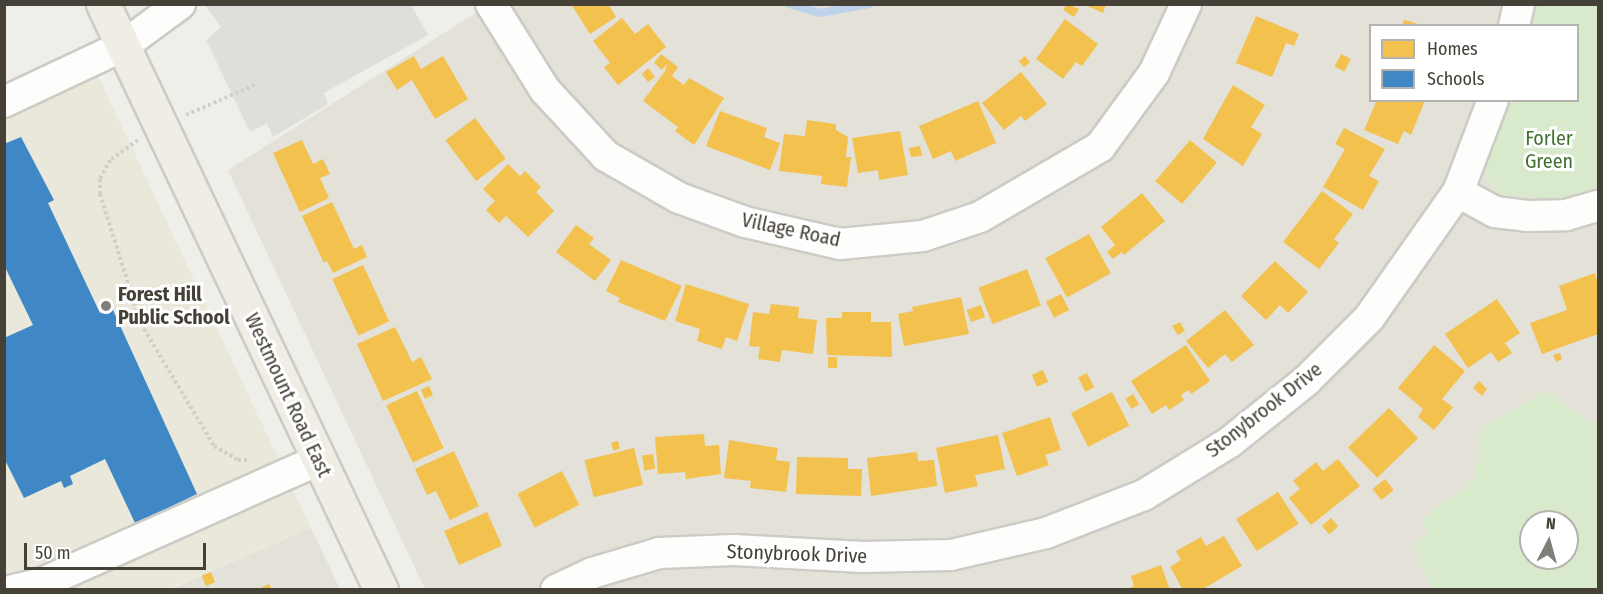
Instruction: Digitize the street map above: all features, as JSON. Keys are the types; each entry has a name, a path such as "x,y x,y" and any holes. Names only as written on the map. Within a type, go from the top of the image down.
{"main road":[{"name":"Westmount Road East","path":"103,4 381,590"}],"street":[{"path":"4,102 123,46 180,4"},
{"name":"Village Road","path":"491,4 544,90 606,156 679,198 745,222 840,244 923,236 980,217 1100,147 1154,73 1186,4"},
{"path":"1514,24 1519,4"},
{"name":"Stonybrook Drive","path":"556,590 592,573 659,553 734,550 863,557 951,555 1046,533 1144,495 1230,442 1307,380 1369,318 1458,192 1493,102"},
{"path":"1458,192 1495,212 1527,216 1566,215 1599,206"},
{"path":"13,590 40,584 320,460"}],"path":[{"path":"183,116 256,84"},
{"path":"141,138 110,160 100,179 100,194 141,324 214,446 238,460 258,460"}],"shaded area":[{"path":"205,5 411,5 428,35 324,93 328,104 273,137 267,123 250,132 206,40 221,27"},
{"path":"488,5 1598,5 1598,422 1536,452 1414,546 1432,589 425,589 228,170"},
{"name":"Forest Hill Public School","path":"84,46 311,528 168,589 5,590 5,84"},
{"path":"311,528 340,589 168,590"}],"green space":[{"name":"Forler Green","path":"1534,5 1598,5 1598,188 1554,199 1498,195 1487,178 1485,164 1507,102 1579,102 1579,24 1529,24"},
{"path":"1546,390 1586,420 1598,422 1598,589 1432,589 1413,546 1428,535 1422,519 1474,481 1482,427"}],"building: Homes":[{"path":"571,4 608,4 616,17 590,34"},
{"path":"1067,4 1079,9 1074,17 1063,10"},
{"path":"1083,4 1106,4 1103,13"},
{"path":"1256,16 1299,34 1294,46 1286,43 1272,77 1236,63"},
{"path":"622,18 635,34 648,24 666,47 618,85 604,67 610,63 593,41"},
{"path":"1065,19 1098,44 1082,66 1076,62 1063,79 1036,59"},
{"path":"1404,20 1418,24 1403,24"},
{"path":"661,54 678,67 672,76 684,85 689,78 724,98 694,145 675,131 678,127 643,101 665,71 667,64 662,70 654,63"},
{"path":"1341,54 1351,59 1344,71 1335,66"},
{"path":"414,56 421,69 443,56 468,99 435,119 412,80 397,90 386,72"},
{"path":"1025,56 1030,62 1024,67 1019,61"},
{"path":"648,68 655,77 648,82 642,74"},
{"path":"1021,72 1047,104 1025,121 1021,116 1004,130 982,103"},
{"path":"1233,85 1265,105 1251,127 1262,134 1243,166 1203,139"},
{"path":"978,101 996,143 955,161 951,151 933,159 919,126"},
{"path":"1376,102 1424,102 1411,135 1404,131 1398,144 1364,130"},
{"path":"720,111 767,128 764,137 780,143 770,170 706,146"},
{"path":"475,118 506,159 476,181 445,140"},
{"path":"807,120 836,124 836,130 848,137 846,157 851,157 847,187 821,184 822,176 779,171 784,134 805,136"},
{"path":"1344,128 1385,149 1369,176 1379,181 1363,210 1323,187 1345,149 1335,144"},
{"path":"900,131 908,175 879,180 878,170 858,173 852,138"},
{"path":"302,140 313,164 323,159 330,174 320,178 329,198 300,212 273,153"},
{"path":"1190,140 1217,162 1182,204 1155,181"},
{"path":"920,146 922,156 911,157 909,148"},
{"path":"508,164 520,176 525,171 541,187 536,192 554,211 528,237 506,216 499,223 486,210 495,201 483,189"},
{"path":"1322,191 1353,214 1334,239 1339,243 1319,269 1283,242"},
{"path":"1142,193 1165,221 1124,255 1122,252 1113,259 1107,252 1115,245 1101,227"},
{"path":"332,202 354,249 362,245 367,257 333,273 327,261 324,263 302,216"},
{"path":"576,225 594,238 589,244 611,260 595,281 556,252"},
{"path":"1089,234 1111,273 1067,298 1045,258"},
{"path":"621,260 682,286 665,321 618,302 620,298 606,291"},
{"path":"1275,261 1308,292 1288,313 1280,305 1266,320 1241,296"},
{"path":"363,265 389,321 358,336 332,279"},
{"path":"1027,269 1041,305 992,324 978,288"},
{"path":"1595,273 1598,284 1598,334 1542,354 1530,323 1567,310 1559,286"},
{"path":"686,284 749,304 737,341 726,337 722,349 697,341 700,329 675,321"},
{"path":"1061,294 1069,310 1054,318 1046,302"},
{"path":"961,297 969,334 904,346 898,314 913,311 912,307"},
{"path":"1497,299 1520,333 1505,343 1512,353 1498,362 1491,352 1468,368 1445,334"},
{"path":"771,304 799,307 798,318 817,320 813,354 782,350 780,362 758,359 760,347 749,346 753,312 769,314"},
{"path":"981,305 985,317 971,322 967,310"},
{"path":"1225,310 1254,345 1232,362 1225,354 1208,368 1186,341"},
{"path":"842,312 871,312 871,322 891,322 892,357 827,355 826,318 842,318"},
{"path":"1180,322 1185,331 1178,335 1172,326"},
{"path":"395,327 412,362 421,357 432,379 383,401 357,344"},
{"path":"1186,345 1210,381 1191,394 1188,390 1181,395 1184,400 1169,410 1166,405 1152,414 1131,381"},
{"path":"1434,345 1465,371 1442,399 1453,407 1434,430 1418,417 1423,409 1398,388"},
{"path":"1560,353 1562,359 1556,362 1553,355"},
{"path":"828,357 837,357 837,368 828,368"},
{"path":"1043,370 1048,382 1037,387 1032,375"},
{"path":"1087,373 1094,387 1085,392 1078,378"},
{"path":"1479,381 1487,389 1482,396 1473,388"},
{"path":"429,386 433,395 425,399 421,390"},
{"path":"417,391 444,448 413,462 386,405"},
{"path":"1112,392 1129,426 1088,447 1071,413"},
{"path":"1133,394 1139,404 1131,409 1125,399"},
{"path":"1389,408 1418,438 1377,478 1348,448"},
{"path":"1050,417 1061,450 1045,455 1049,465 1017,476 1002,433"},
{"path":"704,434 705,446 719,445 721,474 686,479 685,472 658,474 655,437"},
{"path":"998,435 1005,469 975,475 978,486 945,493 936,448"},
{"path":"729,440 778,448 776,460 790,462 786,492 750,488 751,481 724,478"},
{"path":"618,441 620,449 613,450 611,443"},
{"path":"634,448 643,485 594,497 585,460"},
{"path":"454,451 479,506 450,520 436,491 427,495 415,469"},
{"path":"917,452 918,461 934,460 937,486 871,496 867,458"},
{"path":"653,454 655,469 644,470 642,456"},
{"path":"797,457 848,458 848,469 862,469 861,496 796,494"},
{"path":"1338,459 1360,486 1311,525 1289,498 1300,489 1293,481 1316,462 1323,471"},
{"path":"562,471 579,505 535,528 517,494"},
{"path":"1385,479 1394,490 1381,500 1373,489"},
{"path":"1278,492 1299,524 1257,551 1236,519"},
{"path":"487,512 502,546 459,565 444,531"},
{"path":"1331,518 1338,526 1329,534 1322,526"},
{"path":"1224,536 1242,566 1201,590 1183,590 1170,567 1181,560 1176,551 1201,537 1206,546"},
{"path":"1161,565 1170,590 1125,590 1134,586 1131,576"},
{"path":"211,572 215,582 206,586 202,576"},
{"path":"269,584 272,590 257,590"}],"building: Schools":[{"path":"21,137 54,200 48,203 100,313 112,308 197,494 170,507 172,511 164,515 162,511 135,523 105,459 70,476 73,484 64,488 61,481 24,498 4,458 4,338 33,325 4,265 4,144"}],"waterway":[{"path":"789,4 820,13 869,4"}],"place":[{"name":"Forest Hill Public School","path":"106,306"}]}
